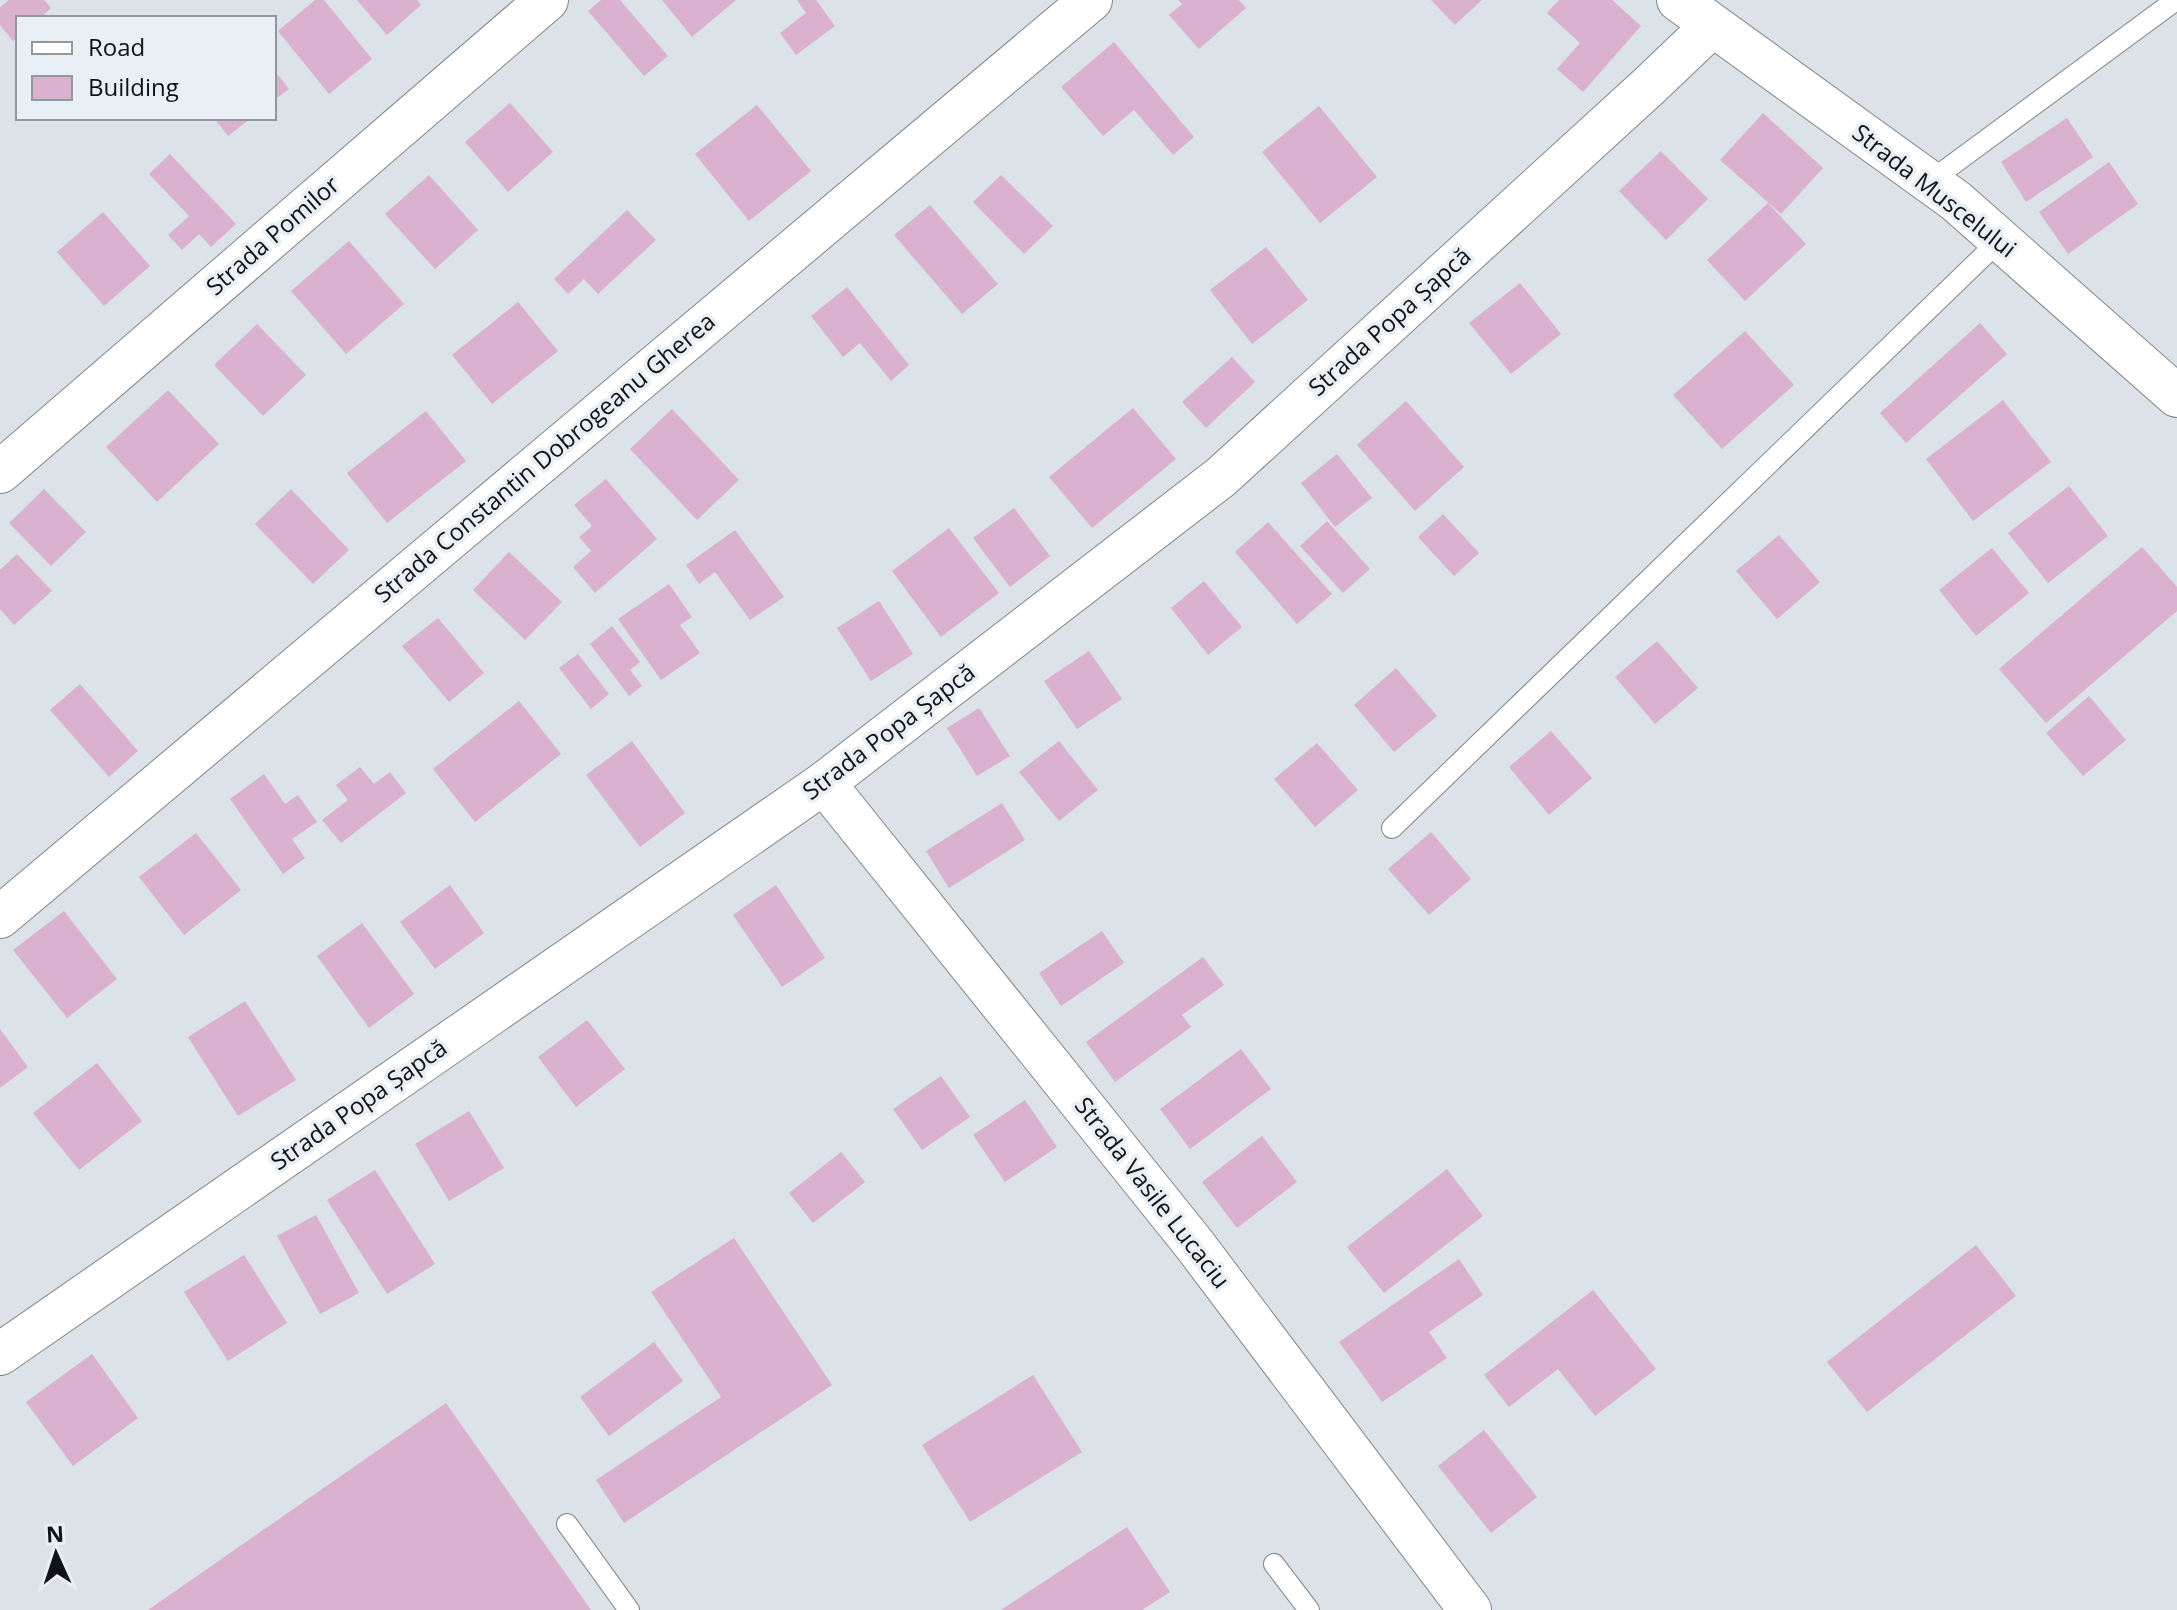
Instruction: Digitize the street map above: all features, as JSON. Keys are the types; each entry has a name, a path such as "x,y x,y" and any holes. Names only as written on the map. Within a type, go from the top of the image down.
{"street":[{"name":"Strada Pomilor","path":"0,472 547,0"},
{"name":"Strada Constantin Dobrogeanu Gherea","path":"0,917 1091,0"},
{"name":"Strada Muscelului","path":"1678,0 1956,201 2177,396"},
{"name":"Strada Popa Șapcă","path":"0,1354 824,783 1221,477 1712,26"},
{"name":"Strada Vasile Lucaciu","path":"824,783 1194,1244 1470,1610"}],"lane":[{"path":"1929,182 2176,0"},
{"path":"1392,828 2000,240"},
{"path":"567,1524 629,1610"},
{"path":"1274,1564 1309,1610"}],"building":[{"path":"9,0 44,0 51,8 42,16 16,16 16,38 13,41 0,25 0,7"},
{"path":"315,0 324,0 372,59 329,94 278,31"},
{"path":"357,0 417,0 421,5 387,35"},
{"path":"601,0 620,0 668,56 644,76 588,11"},
{"path":"662,0 736,0 692,37"},
{"path":"797,0 816,0 835,26 796,55 780,33 806,13"},
{"path":"1178,0 1239,0 1246,8 1199,49 1169,15 1182,4"},
{"path":"1431,0 1482,0 1455,25"},
{"path":"1559,0 1612,0 1641,26 1583,92 1557,69 1580,43 1547,13"},
{"path":"1114,42 1194,137 1173,155 1134,110 1103,136 1061,87"},
{"path":"276,73 289,89 276,99"},
{"path":"510,103 553,152 508,192 465,142"},
{"path":"757,105 811,171 749,221 695,154"},
{"path":"1319,106 1377,177 1320,223 1262,152"},
{"path":"1763,113 1823,168 1781,214 1720,160"},
{"path":"2067,118 2093,157 2026,202 2001,162"},
{"path":"216,120 248,120 228,136"},
{"path":"1661,151 1708,199 1666,240 1619,191"},
{"path":"170,154 236,224 211,247 199,234 182,250 168,235 189,216 149,174"},
{"path":"2109,162 2138,204 2068,254 2039,212"},
{"path":"429,175 478,230 435,269 385,214"},
{"path":"1001,175 1053,226 1024,254 973,202"},
{"path":"1768,203 1806,244 1745,301 1707,260"},
{"path":"930,205 998,284 962,314 894,235"},
{"path":"627,210 656,240 598,294 584,279 568,294 554,279"},
{"path":"103,212 150,266 104,306 57,252"},
{"path":"349,241 404,304 346,354 291,291"},
{"path":"1266,247 1308,300 1252,344 1210,290"},
{"path":"1520,283 1561,334 1511,374 1469,323"},
{"path":"847,287 909,365 891,381 860,343 843,357 811,316"},
{"path":"518,302 558,351 492,404 452,355"},
{"path":"1980,323 2007,354 1906,443 1880,413"},
{"path":"257,324 306,375 263,416 214,365"},
{"path":"1745,331 1794,385 1722,449 1673,395"},
{"path":"1232,357 1255,382 1206,428 1182,402"},
{"path":"168,390 219,444 157,502 106,447"},
{"path":"2003,400 2051,462 1973,521 1926,459"},
{"path":"1406,401 1464,467 1415,511 1357,445"},
{"path":"1133,408 1176,459 1092,528 1049,477"},
{"path":"672,409 739,480 697,520 630,449"},
{"path":"426,411 466,461 387,523 347,473"},
{"path":"1337,454 1372,498 1335,527 1301,483"},
{"path":"606,479 657,539 595,593 573,567 591,551 579,537 592,526 574,505"},
{"path":"2069,486 2108,536 2048,583 2008,533"},
{"path":"44,489 86,532 51,566 9,523"},
{"path":"291,489 349,550 313,584 255,524"},
{"path":"1014,508 1050,556 1010,587 973,538"},
{"path":"1443,514 1479,553 1454,576 1418,537"},
{"path":"1327,521 1370,569 1343,593 1300,546"},
{"path":"1268,522 1332,594 1297,624 1235,552"},
{"path":"949,528 999,593 941,637 892,571"},
{"path":"735,530 784,597 750,620 715,572 699,584 686,565"},
{"path":"1779,535 1820,582 1777,619 1736,571"},
{"path":"2142,547 2177,587 2177,611 2046,723 1999,669"},
{"path":"1992,548 2029,593 1976,636 1939,590"},
{"path":"509,552 562,602 525,640 473,590"},
{"path":"17,554 52,591 14,625 0,609 0,570"},
{"path":"1204,581 1242,627 1208,655 1171,608"},
{"path":"669,584 692,617 680,625 700,653 661,680 618,619"},
{"path":"879,601 913,654 871,681 837,628"},
{"path":"438,618 484,673 449,702 402,646"},
{"path":"612,626 640,662 630,670 642,686 629,696 590,644"},
{"path":"1657,641 1698,688 1655,724 1615,677"},
{"path":"1089,651 1122,699 1077,729 1044,681"},
{"path":"578,654 609,694 591,709 559,668"},
{"path":"1396,668 1437,716 1394,752 1354,705"},
{"path":"80,684 138,751 109,777 50,710"},
{"path":"2089,696 2126,740 2083,776 2046,733"},
{"path":"519,701 561,754 475,822 433,769"},
{"path":"979,708 1010,756 977,776 947,728"},
{"path":"1551,731 1592,778 1549,815 1509,767"},
{"path":"632,741 685,813 640,847 586,775"},
{"path":"1059,741 1098,790 1059,821 1019,772"},
{"path":"1317,743 1358,790 1315,827 1274,779"},
{"path":"360,767 374,784 390,772 406,793 341,843 322,820 348,800 336,785"},
{"path":"264,774 285,804 298,795 317,822 292,839 305,858 283,874 230,799"},
{"path":"1002,803 1025,840 949,888 926,851"},
{"path":"1431,832 1471,879 1429,915 1388,869"},
{"path":"196,833 241,890 184,935 139,877"},
{"path":"450,885 484,933 435,969 400,922"},
{"path":"776,885 825,958 782,987 733,915"},
{"path":"64,911 117,979 67,1018 13,950"},
{"path":"362,923 414,994 369,1028 317,956"},
{"path":"1102,931 1124,963 1061,1006 1039,973"},
{"path":"1203,957 1224,985 1182,1015 1191,1027 1115,1082 1086,1042"},
{"path":"245,1001 296,1080 238,1116 188,1037"},
{"path":"587,1020 625,1069 576,1107 538,1057"},
{"path":"0,1029 28,1067 0,1088"},
{"path":"1241,1049 1271,1089 1190,1149 1160,1109"},
{"path":"97,1063 142,1121 79,1170 33,1113"},
{"path":"941,1076 970,1117 922,1150 893,1109"},
{"path":"1025,1100 1057,1147 1005,1182 973,1135"},
{"path":"469,1111 504,1168 449,1201 415,1144"},
{"path":"1262,1136 1297,1182 1237,1228 1202,1182"},
{"path":"841,1152 865,1182 813,1223 789,1193"},
{"path":"1447,1169 1483,1216 1384,1293 1347,1247"},
{"path":"375,1170 435,1264 387,1294 327,1200"},
{"path":"316,1215 359,1293 320,1314 277,1236"},
{"path":"734,1238 832,1385 624,1523 596,1480 721,1397 651,1292"},
{"path":"1976,1245 2016,1296 1867,1412 1827,1362"},
{"path":"244,1255 287,1323 228,1361 184,1292"},
{"path":"1459,1259 1483,1295 1429,1332 1447,1358 1382,1402 1339,1342"},
{"path":"1593,1290 1656,1369 1595,1416 1558,1369 1509,1407 1484,1375"},
{"path":"654,1342 683,1381 609,1436 580,1397"},
{"path":"92,1354 138,1418 73,1466 26,1402"},
{"path":"1033,1375 1082,1452 970,1522 922,1445"},
{"path":"446,1403 591,1610 148,1610"},
{"path":"1484,1430 1537,1497 1491,1533 1438,1466"},
{"path":"1127,1527 1170,1592 1142,1610 1001,1610"}]}
